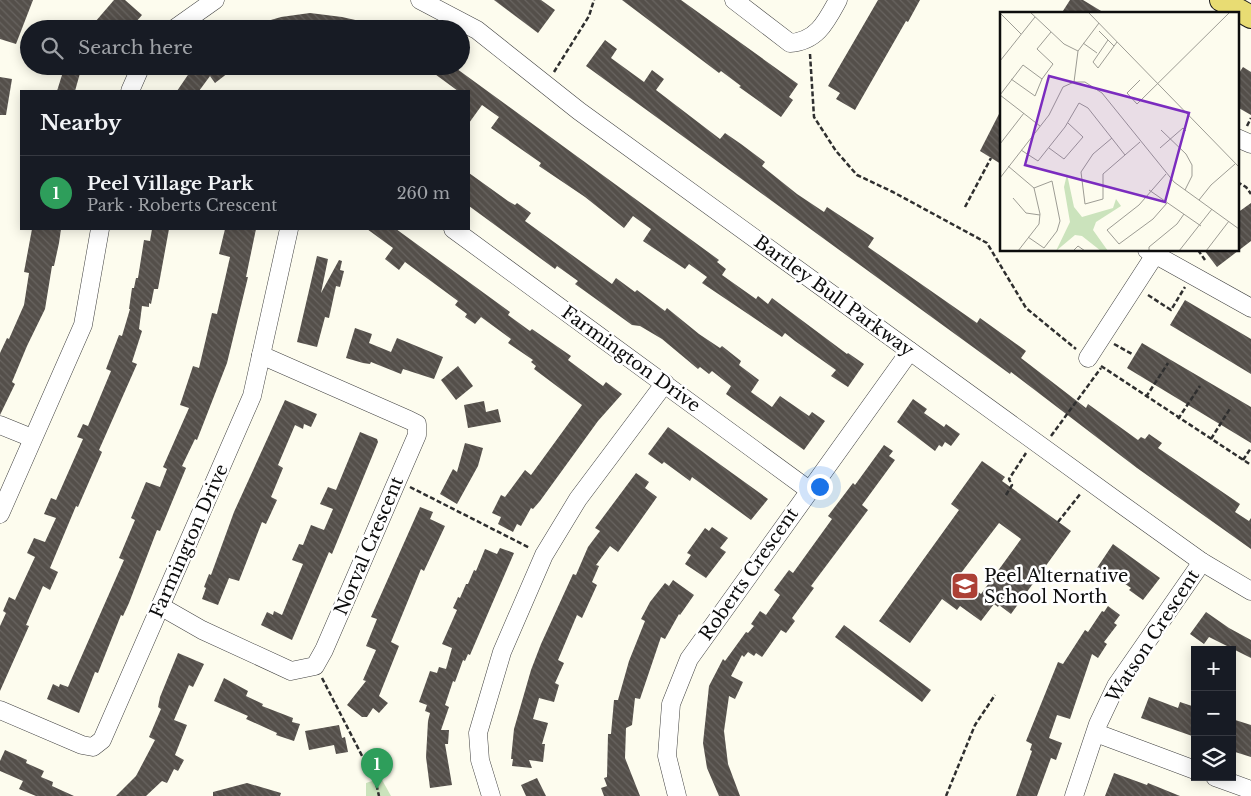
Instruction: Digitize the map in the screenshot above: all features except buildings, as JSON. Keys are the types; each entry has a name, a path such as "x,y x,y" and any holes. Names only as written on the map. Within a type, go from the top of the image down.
{"main road":[{"path":"1221,0 1251,17"}],"street":[{"path":"187,20 215,0"},
{"name":"Bartley Bull Parkway","path":"420,0 459,20"},
{"path":"734,0 790,43 810,38 821,30 838,0"},
{"name":"Bartley Bull Parkway","path":"470,26 478,30 545,86 910,351 1202,562 1251,591"},
{"path":"130,90 137,75"},
{"path":"1238,138 1251,144"},
{"path":"0,514 83,325 100,230"},
{"name":"Farmington Drive","path":"0,710 82,746 93,747 102,740 252,396 289,230"},
{"name":"Farmington Drive","path":"454,230 808,490"},
{"path":"1095,363 1101,338 1134,286 1153,251 1251,308"},
{"name":"Roberts Crescent","path":"677,796 666,756 670,704 689,659 808,490 910,351"},
{"name":"Norval Crescent","path":"261,355 417,424 417,435 316,666"},
{"path":"491,796 480,760 478,733 502,652 544,555 578,499 665,383"},
{"path":"0,425 32,438"},
{"name":"Watson Crescent","path":"1074,796 1096,733 1116,686 1202,562"},
{"path":"160,606 202,630 291,671 316,666"},
{"path":"1096,733 1191,769"},
{"path":"1227,781 1251,790"}],"path":[{"path":"545,86 589,16 594,0"},
{"path":"810,38 814,118 836,151 857,175 893,192 987,243 1026,308 1055,334 1178,419 1251,465"},
{"path":"965,207 991,158"},
{"path":"1238,183 1246,187 1251,194"},
{"path":"1199,251 1205,260"},
{"path":"1134,286 1171,310 1192,275"},
{"path":"1101,338 1132,354"},
{"path":"1050,438 1095,363"},
{"path":"1146,397 1168,364"},
{"path":"1178,419 1200,386"},
{"path":"1211,440 1231,407"},
{"path":"1243,460 1251,448"},
{"path":"1006,495 1012,485 1009,478 1027,452"},
{"path":"398,480 544,555"},
{"path":"1058,522 1082,492"},
{"path":"316,666 376,783 379,796"},
{"path":"946,796 975,725 995,695"}],"green space":[{"path":"381,778 391,796 366,796 366,783"}],"place":[{"name":"Peel Alternative School North","path":"965,586"},
{"name":"Peel Village Park","path":"377,789"}]}
